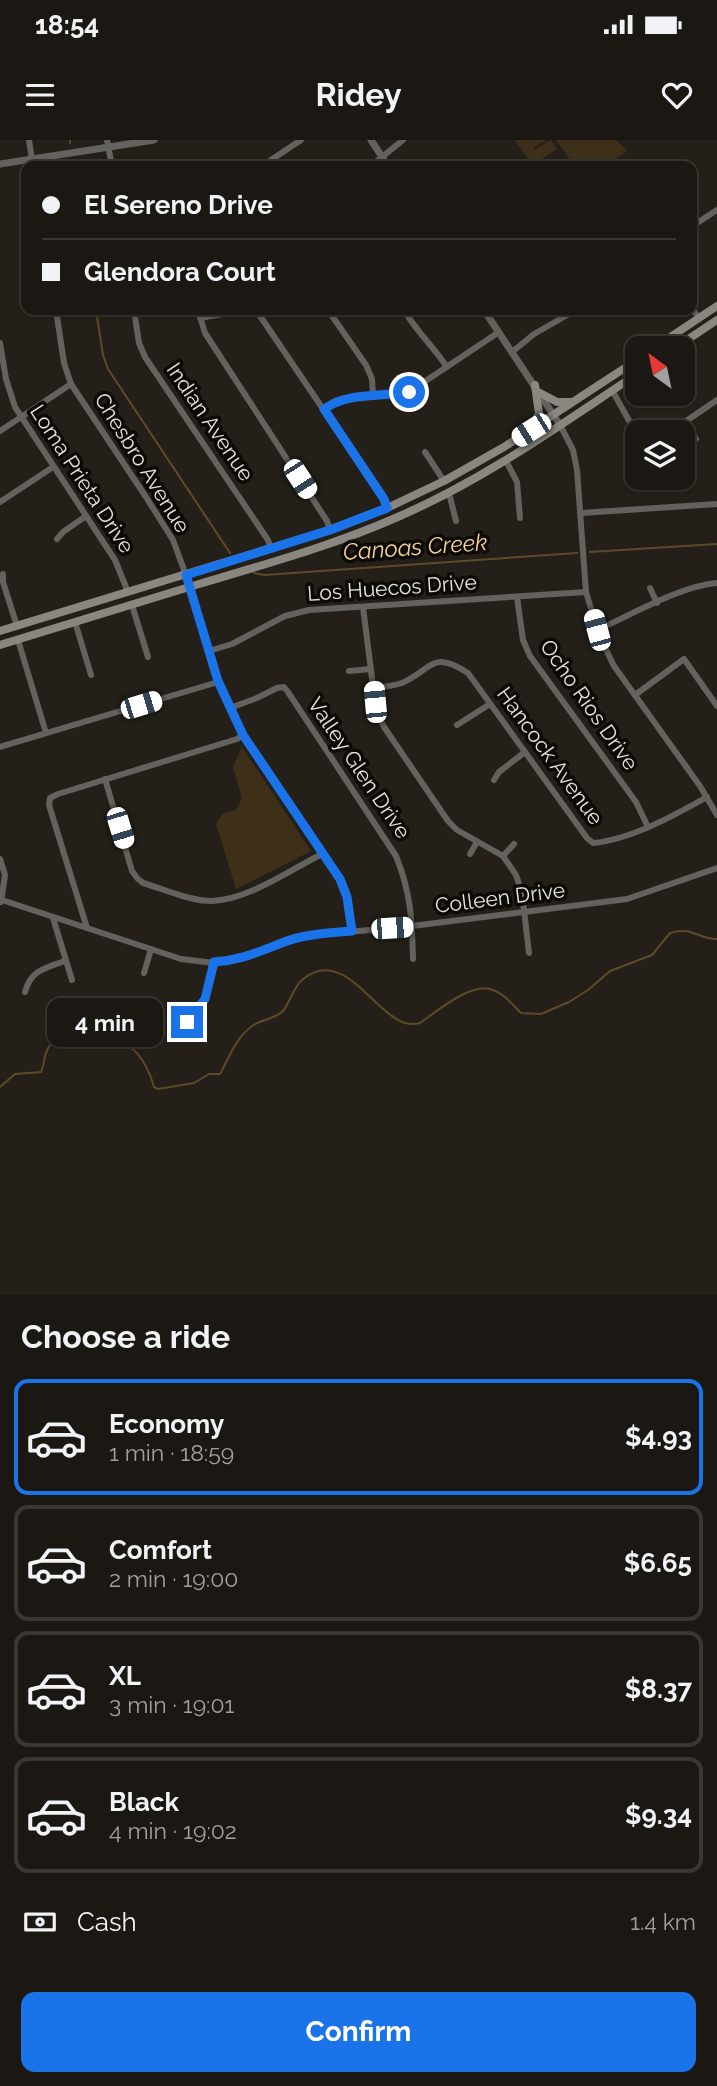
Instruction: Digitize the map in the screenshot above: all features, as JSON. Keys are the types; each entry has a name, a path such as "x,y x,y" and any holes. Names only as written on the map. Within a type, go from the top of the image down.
{"main road":[{"path":"672,336 717,306"},
{"path":"693,336 717,320"},
{"path":"0,631 271,549 387,508 444,481 531,430 625,368"},
{"path":"0,645 342,539 400,516 449,493 506,461 625,381"},
{"path":"537,389 560,403 574,401"},
{"path":"531,430 539,414 537,389"}],"street":[{"path":"29,140 33,161"},
{"path":"41,161 108,144 154,140"},
{"path":"270,161 301,140"},
{"path":"371,140 385,161"},
{"path":"376,161 402,140"},
{"path":"0,164 21,163"},
{"path":"697,223 717,210"},
{"name":"Chesbro Avenue","path":"57,315 64,363 71,384 173,540 218,681 230,708 243,735 340,879 347,897 352,931"},
{"name":"Indian Avenue","path":"135,315 139,343 145,357 268,540 271,549"},
{"path":"199,315 205,333 327,521 330,530"},
{"path":"200,318 216,315"},
{"path":"259,315 384,499 387,508"},
{"path":"331,315 366,365 372,379 373,396"},
{"path":"407,315 447,367"},
{"path":"487,315 554,415 573,450 581,513 586,592 597,630 614,666 717,815"},
{"path":"512,352 534,334 567,315"},
{"path":"324,409 335,401 346,398 409,392 499,332"},
{"name":"Loma Prieta Drive","path":"0,344 9,392 21,417 116,560 128,592"},
{"path":"0,431 71,384"},
{"path":"612,390 629,420"},
{"path":"688,420 717,400"},
{"path":"425,452 444,481"},
{"path":"506,461 517,482 520,518"},
{"path":"0,502 53,467"},
{"path":"449,493 456,521"},
{"path":"581,513 717,504"},
{"path":"57,538 86,516"},
{"path":"4,574 17,626"},
{"path":"597,630 699,586 717,583"},
{"path":"649,588 657,603"},
{"name":"Los Huecos Drive","path":"209,651 232,643 285,616 309,610 586,592"},
{"name":"Ocho Rios Drive","path":"517,597 523,640 530,656 636,802 648,827"},
{"path":"132,605 148,657"},
{"path":"363,607 375,702 384,727 448,821 457,830 503,856 516,875 522,893 529,953"},
{"path":"75,622 91,674"},
{"path":"18,640 46,733"},
{"path":"635,695 684,659 717,706"},
{"name":"Hancock Avenue","path":"373,688 400,684 427,666 442,662 454,664 468,673 589,841 597,843 648,827 707,797"},
{"path":"349,671 371,669"},
{"path":"0,747 218,681"},
{"name":"Valley Glen Drive","path":"230,708 284,687 396,856 406,881 412,926"},
{"path":"457,725 490,704"},
{"path":"87,928 49,801 54,795 243,735"},
{"path":"494,780 499,772 525,752"},
{"path":"105,779 132,871 143,883 210,901 230,898 250,891 322,854"},
{"path":"470,854 477,842"},
{"path":"503,856 514,844"},
{"path":"0,859 5,876 1,902"},
{"name":"Colleen Drive","path":"1,902 181,959 214,962 246,957 306,936 412,926 627,899 717,868"},
{"path":"53,918 72,980"},
{"path":"412,926 413,959"},
{"path":"144,973 151,949"},
{"path":"24,992 28,982 38,971 65,961"},
{"path":"187,1022 205,999 214,962"}],"shaded area":[{"path":"515,140 546,140 533,148 534,150 551,140 557,149 538,161 529,161"},
{"path":"556,140 616,140 627,151 612,161 571,161"},
{"path":"242,747 311,851 236,889 216,824 222,814 236,810 242,798 233,767"}],"waterway":[{"name":"Canoas Creek","path":"97,315 108,369 230,553"},
{"name":"Canoas Creek","path":"590,552 717,544"},
{"name":"Canoas Creek","path":"254,573 264,575 577,553"},
{"path":"0,1087 15,1074 41,1072 47,1049 58,1041 131,1048 142,1060 154,1087 158,1089 194,1083 209,1074 220,1074 234,1047 248,1029 280,1014 300,982 320,971 336,972 350,980 392,1016 406,1023 420,1023 463,994 482,988 499,993 521,1013 541,1014 569,1002 610,971 652,955 670,933 685,931 717,939"}],"route":[{"path":"187,1022 205,999 214,962 246,957 306,936 352,931 347,897 340,879 243,735 230,708 218,681 186,575 330,530 387,508 384,499 324,409 335,401 346,398 409,392"}]}
